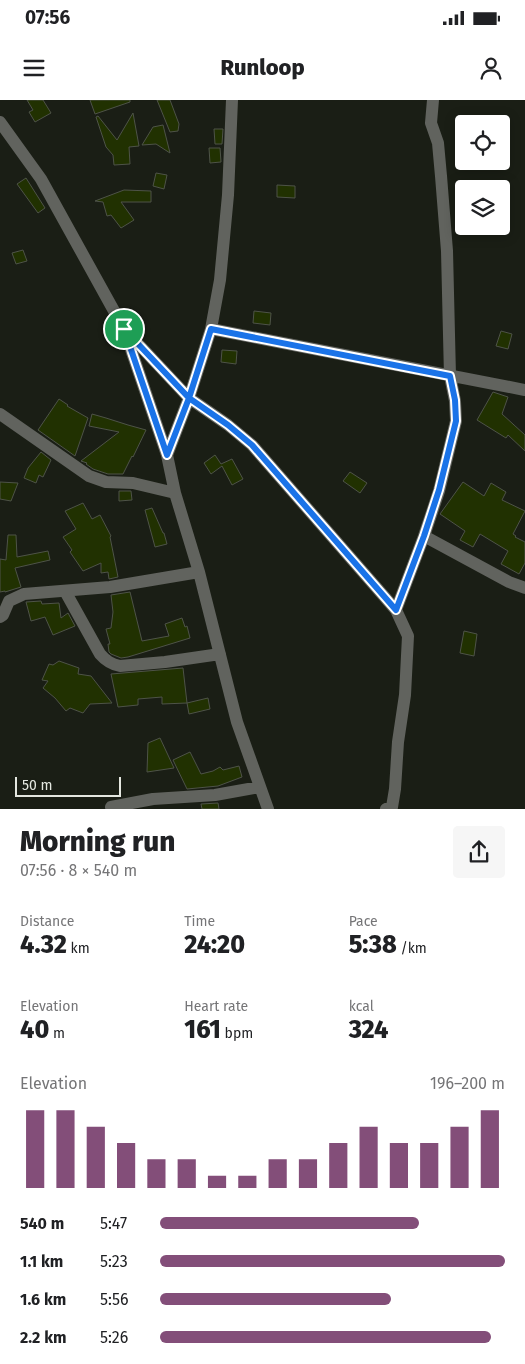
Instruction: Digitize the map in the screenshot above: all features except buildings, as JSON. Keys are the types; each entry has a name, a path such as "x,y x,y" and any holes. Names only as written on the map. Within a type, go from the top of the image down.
{"street":[{"path":"167,455 189,398 211,329 220,280 228,195 232,100"},
{"path":"396,610 439,490 456,421 455,400 450,376 447,251 438,143 431,122 433,100"},
{"path":"0,122 41,178 124,329 167,455 175,492 200,572 237,722 268,809"},
{"path":"124,329 189,398 228,425 252,445 396,610 408,636 408,646 395,789 392,807 386,809"},
{"path":"211,329 525,390"},
{"path":"0,414 89,476 106,482 134,483 175,492"},
{"path":"424,536 509,582 525,588"},
{"path":"0,617 3,615 9,601 24,594 110,587 200,572"},
{"path":"64,591 100,654 106,661 113,664 120,666 165,662 220,654"},
{"path":"111,807 153,799 216,795 260,787"}],"route":[{"path":"124,329 167,455 189,398 228,425 252,445 396,610 439,490 456,421 455,400 450,376 211,329 189,398 124,329"}]}
